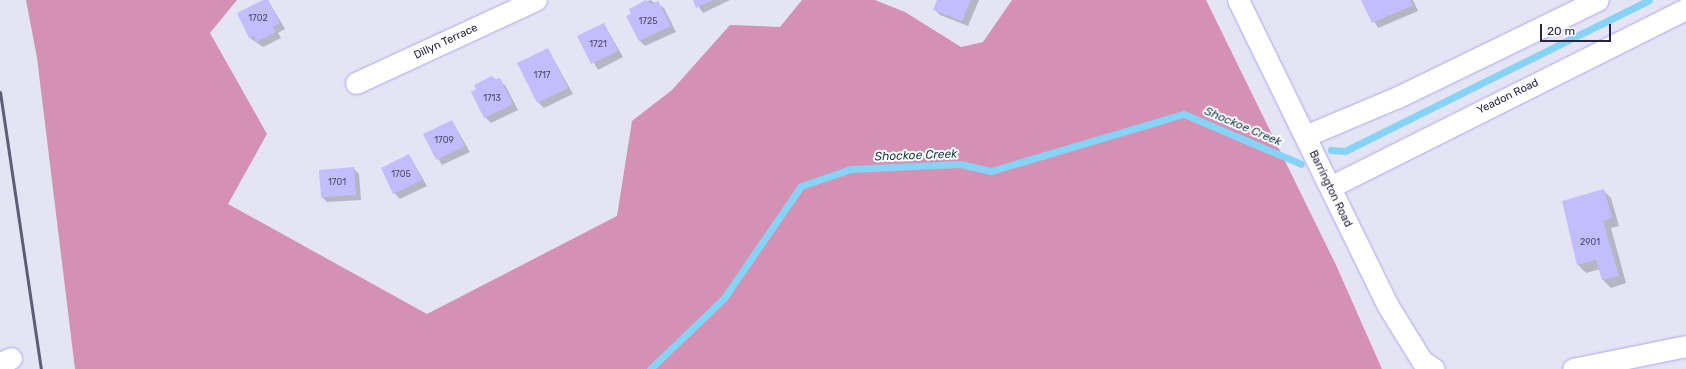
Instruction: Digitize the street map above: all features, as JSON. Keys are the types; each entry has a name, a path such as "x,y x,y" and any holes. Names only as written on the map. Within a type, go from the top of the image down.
{"street":[{"name":"Dillyn Terrace","path":"356,83 536,0"},
{"name":"Barrington Road","path":"1238,0 1401,329 1422,361 1434,369"},
{"path":"1305,136 1398,97 1598,0"},
{"name":"Yeadon Road","path":"1330,187 1686,9"},
{"path":"1573,369 1686,346"}],"shaded area":[{"path":"26,0 237,0 210,33 267,134 228,204 427,314 617,216 632,121 672,90 730,25 780,27 802,0 875,0 905,12 961,47 983,42 1012,0 1206,0 1336,265 1382,369 75,369 37,58"}],"building":[{"path":"263,0 268,0 280,23 273,27 276,32 256,42 254,36 249,38 237,13"},
{"path":"646,0 652,4 658,1 671,26 639,41 626,16 631,14 629,9"},
{"path":"693,0 713,0 696,8"},
{"path":"937,0 971,0 962,21 933,10"},
{"path":"1361,0 1410,0 1413,5 1372,23"},
{"path":"604,23 618,51 591,64 577,36"},
{"path":"548,48 568,88 537,103 517,63"},
{"path":"492,76 494,80 500,78 513,104 484,118 471,92 476,89 474,85"},
{"path":"452,120 465,146 436,160 423,134"},
{"path":"409,154 422,180 393,194 381,168"},
{"path":"354,167 356,195 321,197 319,170"},
{"path":"1604,189 1612,218 1603,221 1619,276 1602,280 1596,260 1577,265 1562,201"}],"waterway":[{"path":"1331,150 1345,151 1649,0"},
{"name":"Shockoe Creek","path":"650,369 724,298 801,186 851,169 960,164 991,171 1184,114 1301,164"}],"railway":[{"path":"0,92 41,369"}]}
